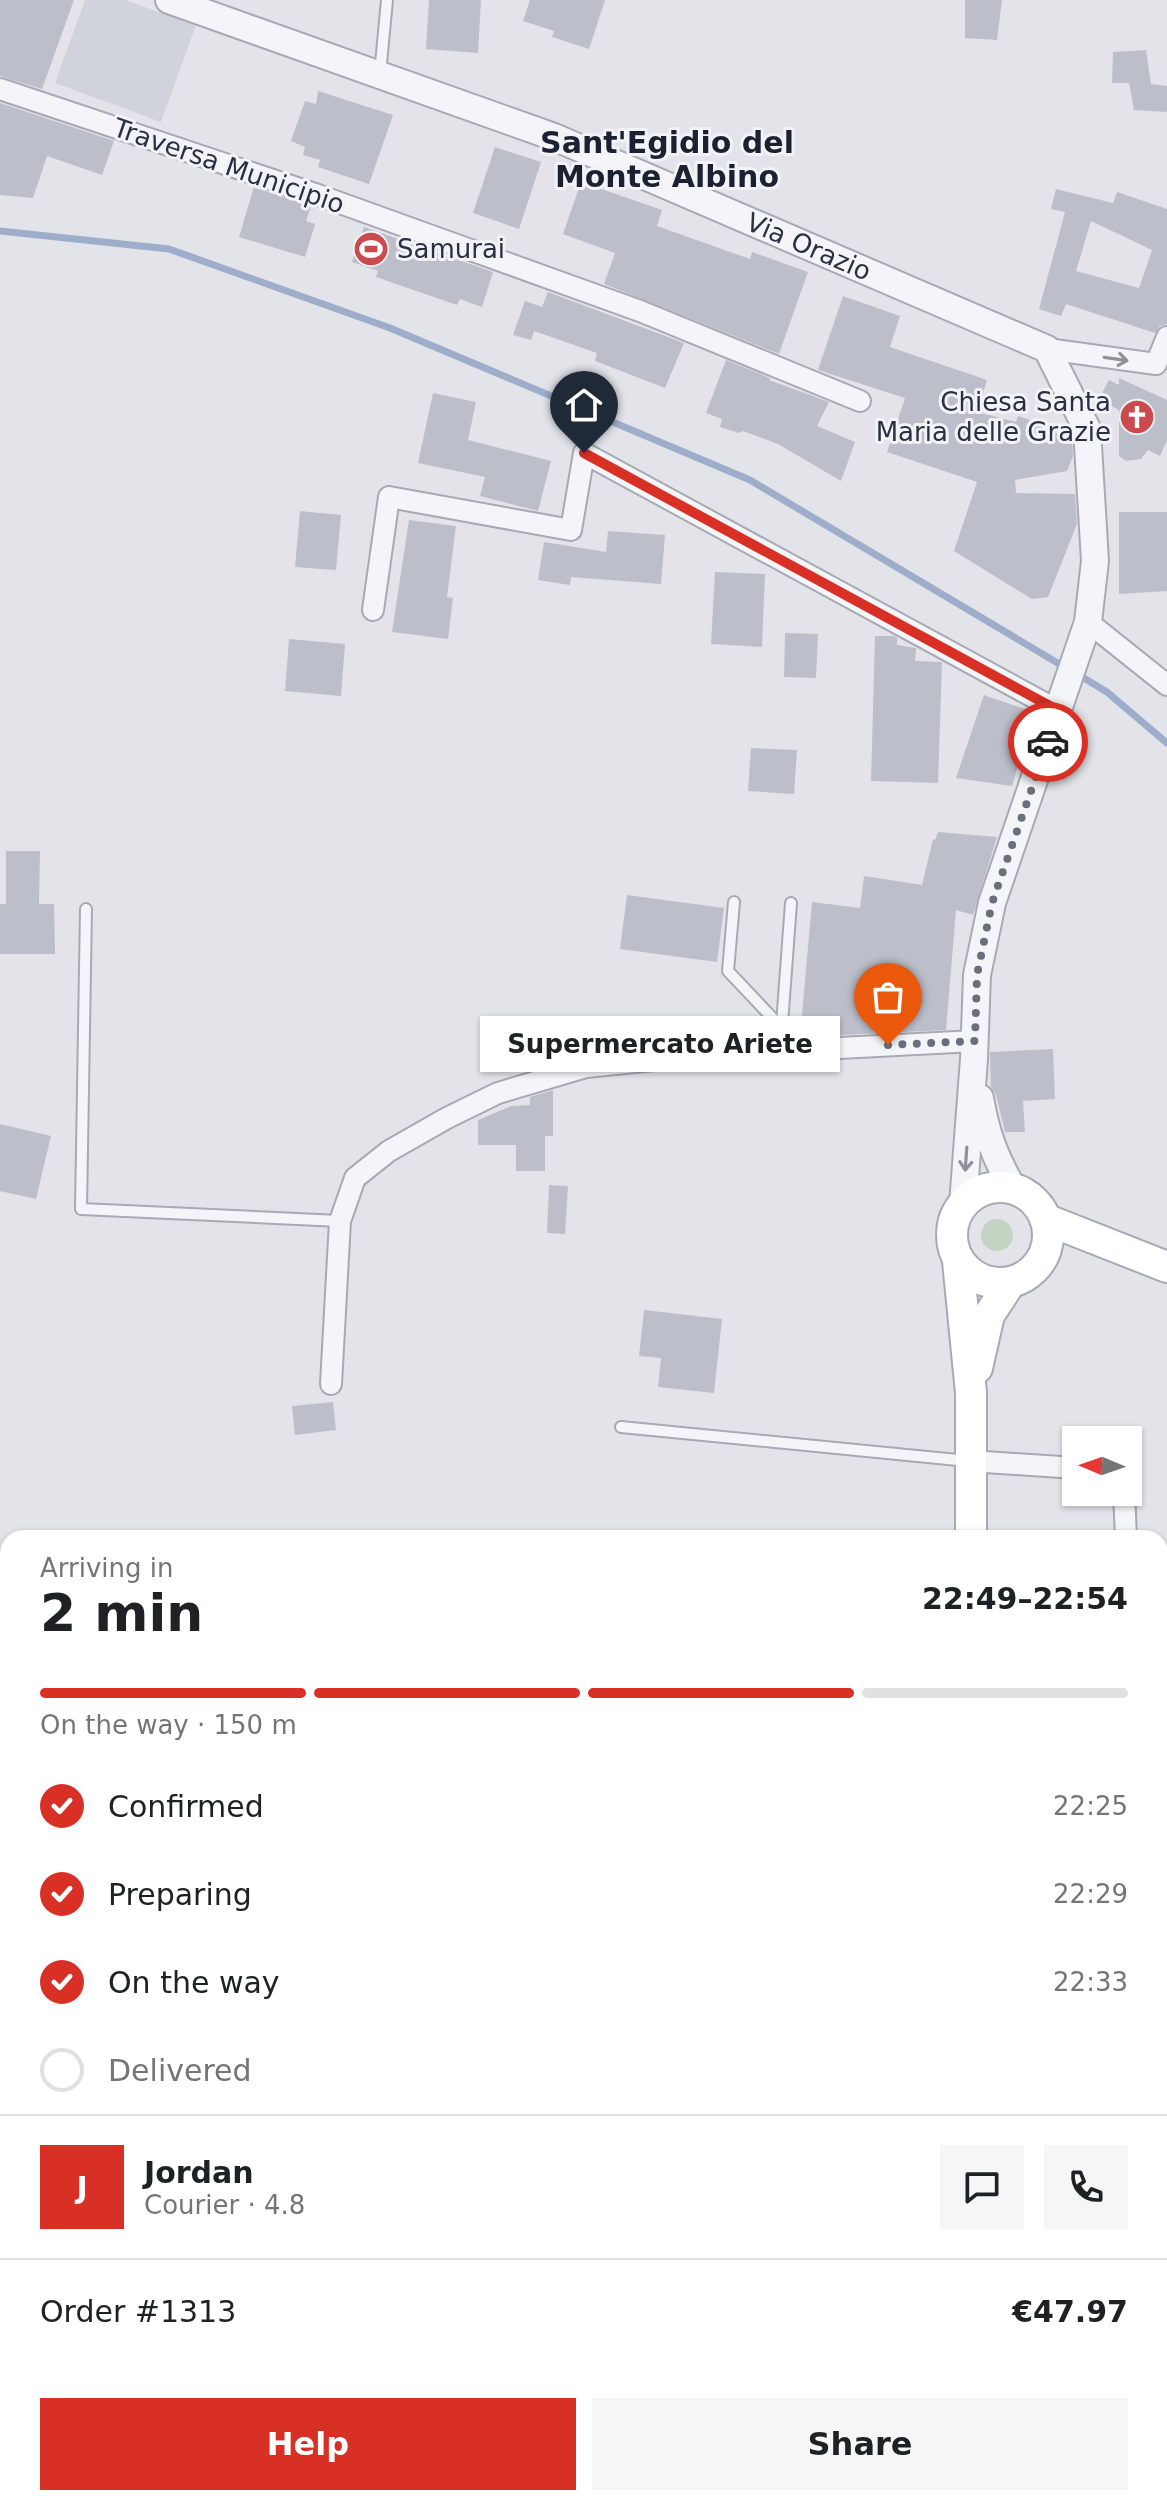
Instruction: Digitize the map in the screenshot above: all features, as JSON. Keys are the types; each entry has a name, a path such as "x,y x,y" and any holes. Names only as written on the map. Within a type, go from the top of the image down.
{"main road":[{"path":"958,1261 968,1272 995,1284 1010,1283 1028,1275 1047,1247 1045,1219 1038,1206 1027,1195 999,1187 986,1189 963,1204 955,1217 953,1247 958,1261 971,1393 971,1530"},
{"path":"1045,1219 1159,1265"},
{"path":"1041,1260 1090,1251 1159,1265"},
{"path":"971,1393 989,1315 1010,1283"}],"street":[{"name":"Via Orazio","path":"169,0 554,137 1047,349"},
{"name":"Traversa Municipio","path":"0,89 318,195 640,311 860,401"},
{"path":"1047,349 1156,364 1167,337"},
{"path":"963,1204 977,975 992,903 1088,622 1095,561 1087,429 1047,349"},
{"path":"373,610 389,497 571,530 584,453 1059,711"},
{"path":"1088,622 1167,685"},
{"path":"331,1384 340,1221 355,1178 389,1151 498,1093 586,1067 703,1055 780,1051 974,1050"},
{"path":"974,1050 986,1132 1013,1189"},
{"path":"970,1461 1062,1467"},
{"path":"1125,1506 1126,1530"}],"lane":[{"path":"380,75 387,0"},
{"path":"734,902 728,971 781,1027"},
{"path":"780,1051 791,903"},
{"path":"86,909 81,1209 340,1221"},
{"path":"621,1427 970,1461"}],"shaded area":[{"path":"85,0 125,0 196,25 161,122 55,83"}],"green space":[{"path":"997,1219 1009,1223 1013,1235 1009,1247 997,1251 985,1247 981,1235 985,1223"}],"building":[{"path":"0,0 74,0 42,89 0,76"},
{"path":"429,0 481,0 478,53 426,49"},
{"path":"530,0 605,0 589,49 552,37 554,31 523,21"},
{"path":"965,0 1002,0 997,40 965,38"},
{"path":"1146,50 1151,84 1167,86 1167,112 1134,110 1129,83 1112,83 1113,52"},
{"path":"318,91 393,115 369,184 318,167 320,160 303,155 305,147 291,141 305,101 316,104"},
{"path":"0,103 114,141 102,175 47,156 33,198 0,195"},
{"path":"495,147 541,162 519,229 473,213"},
{"path":"581,182 662,210 657,226 750,259 752,252 808,272 779,354 604,284 615,253 563,234"},
{"path":"254,187 311,206 306,221 315,224 305,257 239,237"},
{"path":"1056,189 1113,203 1117,192 1167,209 1167,324 1160,326 1155,333 1066,304 1061,316 1039,309 1065,212 1051,209","holes":["1091,221 1152,250 1139,288 1076,271"]},
{"path":"364,227 493,272 482,307 460,299 457,305 376,277 378,271 352,262"},
{"path":"548,292 684,343 665,388 595,361 597,353 534,331 531,340 513,335 525,301 542,307"},
{"path":"843,296 900,316 890,347 987,380 977,412 1016,422 1018,416 1051,427 1050,431 1072,439 1073,456 1067,471 1015,480 1016,493 1075,494 1077,524 1048,597 1032,599 954,551 977,482 887,452 905,398 818,370"},
{"path":"726,360 829,402 817,426 855,442 841,481 778,444 743,431 739,433 720,427 722,419 706,413"},
{"name":"Chiesa Santa Maria delle Grazie","path":"1119,378 1167,400 1167,440 1160,456 1148,450 1141,459 1126,461 1119,456 1119,410 1099,399 1109,380 1119,385"},
{"path":"433,393 476,402 468,440 551,461 538,511 480,496 485,477 418,463"},
{"path":"300,511 341,515 336,570 295,567"},
{"path":"1119,512 1167,512 1167,591 1119,594"},
{"path":"409,520 456,526 447,597 453,598 448,639 392,632"},
{"path":"608,531 665,535 661,584 571,577 570,585 538,580 544,542 606,552"},
{"path":"715,572 765,574 762,647 711,644"},
{"path":"785,633 818,634 816,678 784,677"},
{"path":"875,636 894,636 897,645 916,648 915,661 942,662 938,783 871,781"},
{"path":"289,639 345,644 341,696 285,691"},
{"path":"984,695 1033,712 1012,786 956,778"},
{"path":"751,748 797,750 794,794 748,791"},
{"path":"938,832 997,837 973,915 956,910 946,1030 800,1037 812,902 860,908 864,876 922,885 933,839"},
{"path":"6,851 40,851 39,904 54,904 55,954 0,954 0,904 6,904"},
{"path":"627,895 724,908 717,962 620,949"},
{"path":"490,1022 562,1027 560,1061 529,1070 529,1063 488,1061"},
{"path":"1053,1049 1055,1099 1023,1101 1025,1132 1005,1132 991,1087 990,1052"},
{"path":"553,1090 553,1136 545,1136 545,1171 516,1171 516,1145 478,1145 478,1120 511,1106 530,1105 530,1097"},
{"path":"0,1124 51,1136 36,1199 0,1191"},
{"path":"549,1185 568,1186 565,1234 547,1233"},
{"path":"644,1310 722,1319 714,1393 658,1387 661,1358 639,1356"},
{"path":"333,1402 336,1430 295,1435 292,1406"}],"waterway":[{"path":"0,231 169,249 390,328 750,480 1066,668"},
{"path":"1077,674 1107,692 1167,743"}],"way so far":[{"path":"888,1045 975,1041 977,975 992,903 1048,742"}],"place":[{"name":"Samurai","path":"371,249"},
{"name":"Chiesa Santa Maria delle Grazie","path":"1137,417"},
{"name":"Supermercato Ariete","path":"888,1045"}],"district":[{"name":"Sant'Egidio del Monte Albino","path":"667,159"}],"route":[{"path":"584,453 601,465 1059,711 1048,742"}]}
